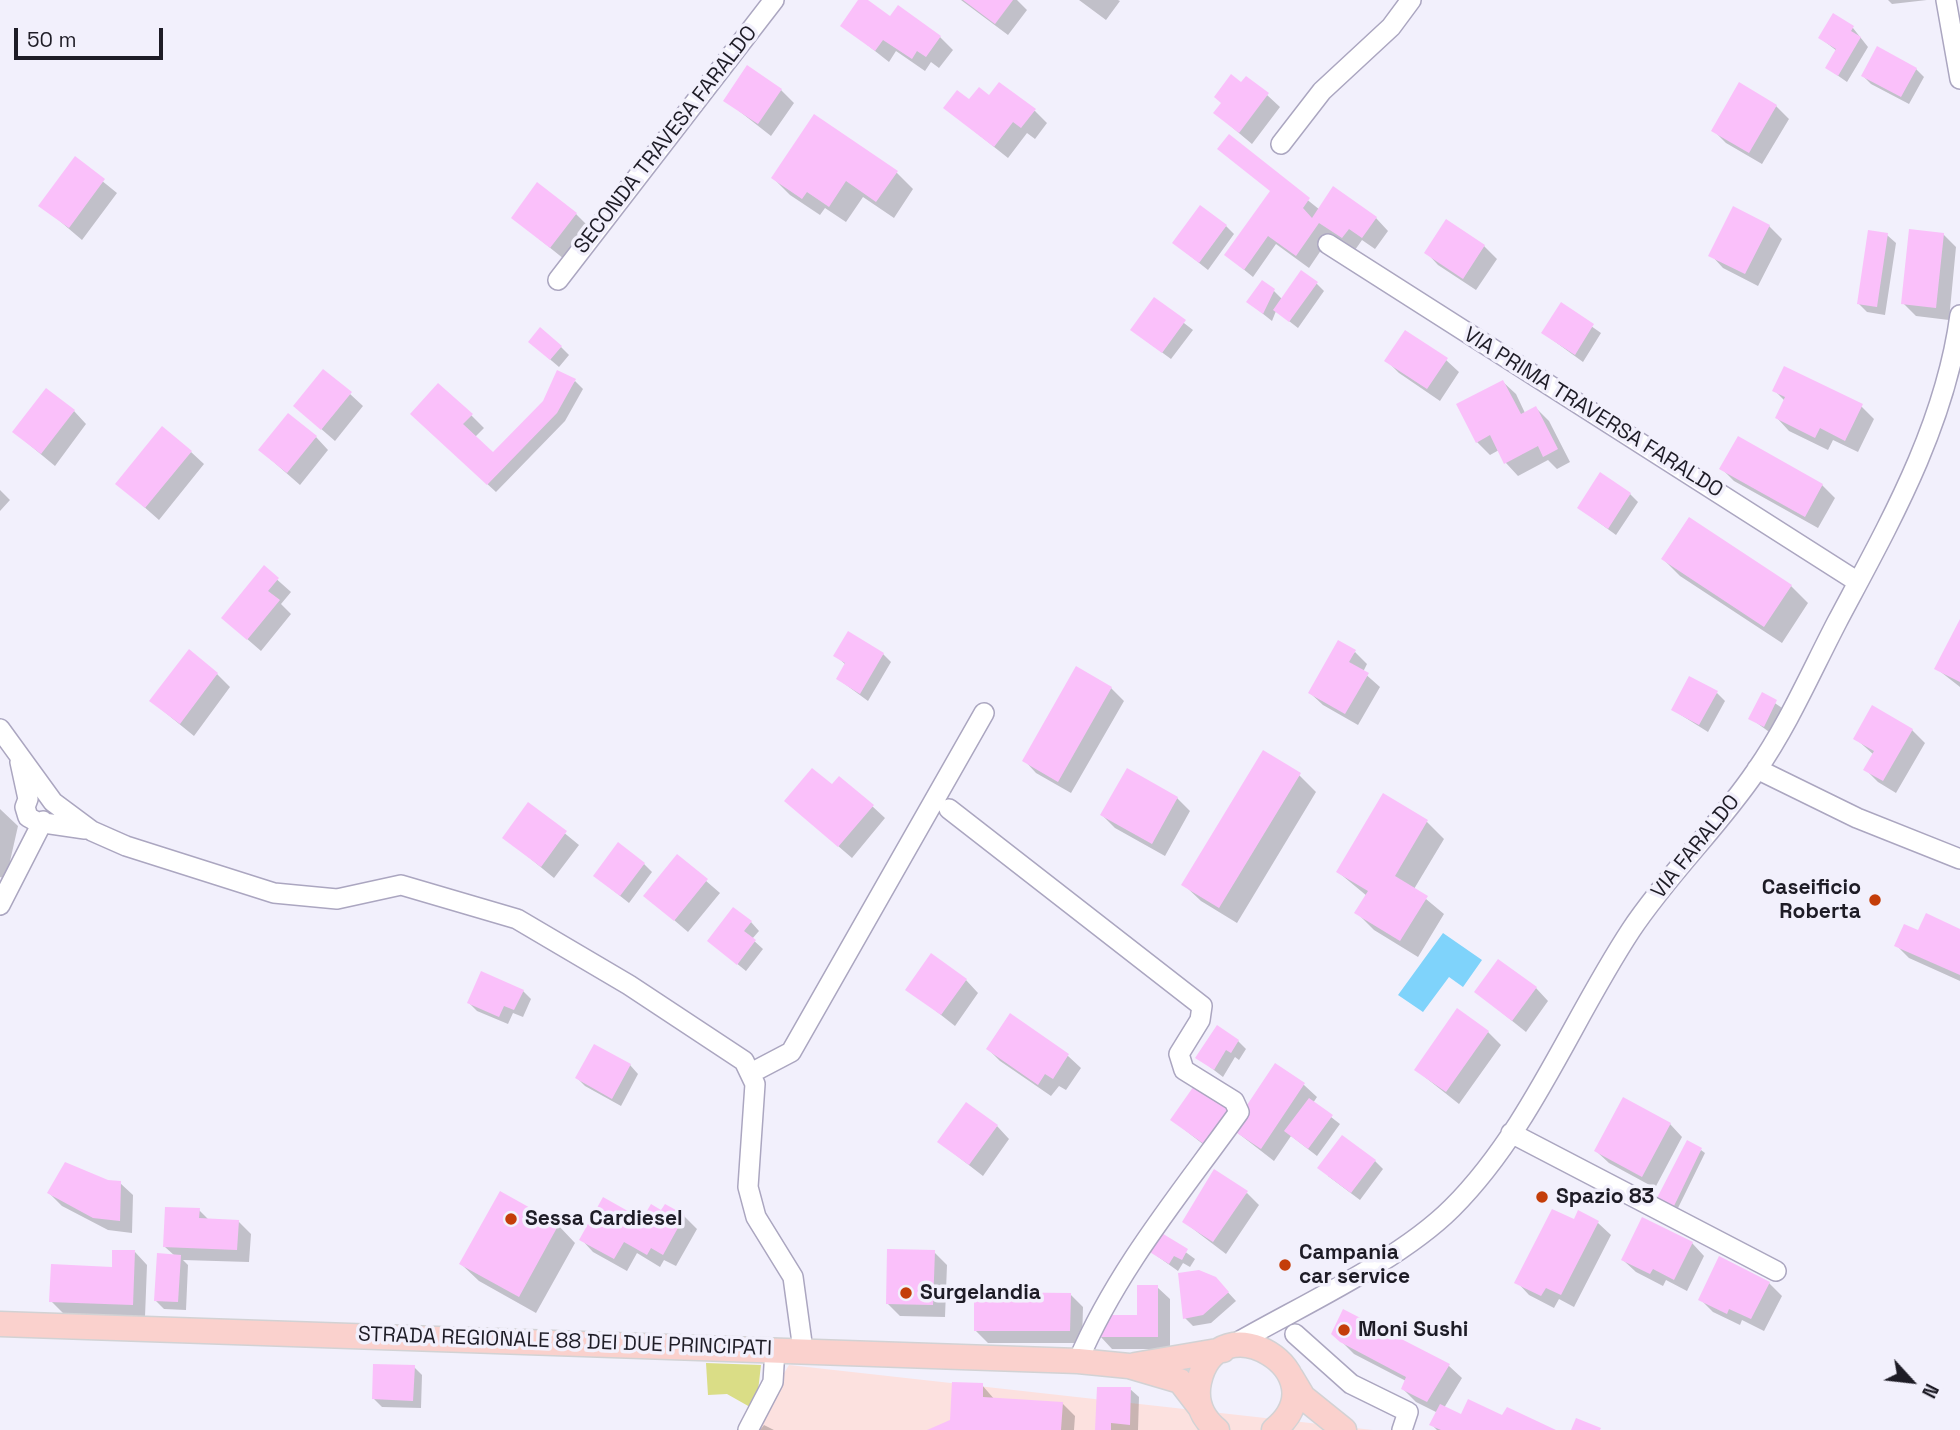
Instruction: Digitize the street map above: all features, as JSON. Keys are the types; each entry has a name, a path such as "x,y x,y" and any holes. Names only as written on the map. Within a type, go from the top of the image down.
{"main road":[{"name":"STRADA REGIONALE 88 DEI DUE PRINCIPATI","path":"0,1324 1077,1361 1129,1366 1180,1381 1199,1418 1217,1430"},
{"name":"STRADA REGIONALE 88 DEI DUE PRINCIPATI","path":"1129,1366 1241,1345 1262,1348 1279,1358 1303,1397 1344,1430"},
{"path":"1199,1418 1199,1385 1203,1371 1224,1350"},
{"path":"1274,1430 1290,1408 1293,1392 1289,1373"}],"street":[{"name":"SECONDA TRAVESA FARALDO","path":"558,280 774,0"},
{"path":"1282,145 1322,91 1391,27 1411,0"},
{"path":"1946,0 1960,79"},
{"name":"VIA PRIMA TRAVERSA FARALDO","path":"1328,244 1858,582"},
{"name":"VIA FARALDO","path":"1224,1350 1402,1247 1449,1211 1484,1174 1631,930 1665,882 1716,824 1757,769 1858,582 1922,456 1956,344 1960,316"},
{"path":"751,1073 791,1052 984,713"},
{"path":"0,729 50,799"},
{"path":"18,754 36,814"},
{"path":"1757,769 1857,818 1960,859"},
{"path":"0,905 11,886 36,814 36,793 50,799 92,831"},
{"path":"949,809 1202,1006 1200,1020 1180,1054 1184,1070 1234,1101 1239,1112 1136,1254 1096,1319 1077,1361"},
{"path":"36,814 274,893 337,899 401,885 517,919 629,985 744,1061 755,1084 748,1187 756,1217 793,1277 800,1310 803,1350"},
{"path":"1511,1133 1776,1271"},
{"path":"1289,1373 1297,1324 1317,1296"},
{"path":"1295,1334 1351,1384 1408,1412 1402,1430"},
{"path":"748,1430 773,1382 775,1349"}],"shaded area":[{"path":"789,1365 1373,1430 749,1430"}],"green space":[{"path":"706,1363 761,1365 758,1391 750,1407 727,1394 708,1395"}],"water":[{"path":"1443,933 1482,960 1463,987 1449,977 1423,1012 1398,995"}],"building":[{"path":"858,0 868,0 890,16 898,5 941,36 926,57 917,51 912,59 883,40 875,51 840,26"},
{"path":"963,0 1013,0 995,24"},
{"path":"1833,13 1854,26 1851,31 1861,37 1838,76 1825,68 1836,49 1818,38"},
{"path":"1877,46 1917,68 1901,97 1861,76"},
{"path":"747,65 782,89 758,124 723,101"},
{"path":"1231,74 1241,82 1246,76 1269,93 1239,133 1213,113 1221,103 1214,97"},
{"path":"999,82 1036,109 1021,128 1013,122 994,147 943,108 957,90 969,99 979,87 989,95"},
{"path":"1739,82 1777,105 1749,153 1711,131"},
{"path":"814,114 898,171 876,202 846,181 829,207 807,192 802,199 771,178"},
{"path":"1229,134 1310,198 1303,208 1312,218 1333,186 1377,217 1362,238 1349,229 1342,238 1319,223 1296,256 1268,236 1244,270 1224,255 1270,191 1217,149"},
{"path":"75,156 105,179 69,228 38,206"},
{"path":"537,182 577,213 550,248 511,218"},
{"path":"1200,205 1227,225 1199,263 1172,243"},
{"path":"1733,206 1770,225 1745,274 1708,256"},
{"path":"1446,219 1485,245 1463,279 1424,253"},
{"path":"1909,229 1944,233 1936,308 1901,304"},
{"path":"1868,230 1888,233 1877,307 1857,304"},
{"path":"1301,270 1318,282 1289,322 1273,310"},
{"path":"1262,280 1275,289 1263,314 1246,302"},
{"path":"1154,297 1186,320 1162,353 1130,330"},
{"path":"1561,302 1594,324 1575,355 1541,333"},
{"path":"540,327 562,346 550,360 528,342"},
{"path":"1405,330 1448,358 1427,389 1384,361"},
{"path":"1784,366 1863,404 1845,441 1820,428 1815,438 1775,418 1785,397 1772,391"},
{"path":"323,369 352,392 321,430 293,406"},
{"path":"557,370 576,379 557,413 487,485 410,414 438,383 473,414 463,424 493,452 543,401"},
{"path":"1503,380 1521,414 1536,406 1558,449 1543,457 1538,446 1504,464 1490,435 1476,443 1456,404"},
{"path":"46,388 75,410 41,454 12,432"},
{"path":"288,413 317,436 287,473 258,450"},
{"path":"162,426 192,451 145,508 115,484"},
{"path":"1738,436 1823,484 1805,517 1719,469"},
{"path":"1600,472 1631,493 1608,529 1577,508"},
{"path":"1689,517 1792,585 1764,627 1661,559"},
{"path":"264,565 279,578 268,591 280,600 247,640 221,618"},
{"path":"1960,619 1960,682 1934,669"},
{"path":"848,631 884,653 860,694 836,679 845,663 833,656"},
{"path":"1338,640 1356,650 1349,662 1369,673 1345,714 1308,693"},
{"path":"189,649 218,673 180,724 149,701"},
{"path":"1076,666 1112,687 1058,782 1022,761"},
{"path":"1689,676 1718,691 1699,725 1671,710"},
{"path":"1762,692 1777,700 1764,727 1748,719"},
{"path":"1872,705 1913,729 1883,781 1863,770 1874,751 1853,739"},
{"path":"1263,750 1301,773 1219,908 1181,885"},
{"path":"812,768 832,784 839,776 874,805 838,847 784,801"},
{"path":"1127,768 1178,797 1152,844 1100,815"},
{"path":"1383,793 1428,820 1395,876 1428,896 1400,941 1354,913 1368,891 1336,872"},
{"path":"528,802 567,831 541,867 502,838"},
{"path":"618,842 645,863 620,896 593,876"},
{"path":"677,854 708,879 674,921 643,896"},
{"path":"733,907 752,921 744,931 756,940 737,965 707,941"},
{"path":"1926,913 1960,929 1960,975 1894,946 1904,924 1918,930"},
{"path":"931,953 967,979 941,1015 905,990"},
{"path":"1498,959 1537,987 1512,1021 1474,992"},
{"path":"481,971 524,990 514,1010 504,1006 499,1017 467,1003"},
{"path":"1457,1008 1489,1031 1446,1092 1414,1070"},
{"path":"1010,1013 1069,1054 1053,1079 1045,1074 1038,1085 986,1049"},
{"path":"1217,1025 1239,1040 1231,1053 1226,1050 1214,1070 1195,1058"},
{"path":"594,1044 631,1064 612,1099 575,1078"},
{"path":"1275,1063 1305,1083 1261,1149 1231,1129"},
{"path":"1196,1083 1230,1107 1204,1144 1170,1120"},
{"path":"1623,1097 1671,1123 1642,1177 1594,1151"},
{"path":"1309,1098 1333,1115 1308,1149 1284,1131"},
{"path":"966,1102 998,1125 969,1165 937,1142"},
{"path":"1342,1135 1376,1160 1351,1193 1317,1168"},
{"path":"1687,1140 1702,1148 1674,1206 1657,1198"},
{"path":"65,1162 108,1180 121,1181 120,1221 93,1218 47,1193"},
{"path":"1214,1169 1248,1191 1213,1242 1182,1222"},
{"path":"500,1191 559,1224 519,1297 459,1264"},
{"path":"603,1197 642,1219 651,1204 661,1210 665,1204 685,1215 663,1255 651,1248 647,1255 624,1242 614,1259 579,1240"},
{"path":"165,1207 200,1208 199,1218 239,1220 237,1250 163,1247"},
{"path":"1552,1209 1574,1219 1578,1210 1599,1221 1561,1295 1546,1288 1541,1296 1514,1283"},
{"path":"1642,1217 1693,1242 1674,1280 1653,1269 1650,1274 1621,1260"},
{"path":"1160,1232 1188,1249 1182,1260 1174,1256 1169,1264 1148,1251"},
{"path":"887,1249 935,1250 933,1305 886,1304"},
{"path":"112,1250 135,1250 133,1305 49,1302 51,1264 112,1267"},
{"path":"157,1253 181,1255 178,1302 154,1301"},
{"path":"1719,1256 1770,1282 1751,1319 1729,1309 1727,1314 1698,1300"},
{"path":"1199,1270 1216,1277 1229,1292 1203,1315 1183,1319 1178,1273"},
{"path":"1137,1285 1158,1285 1158,1337 1098,1337 1108,1315 1137,1315"},
{"path":"974,1292 1071,1293 1070,1331 974,1331"},
{"path":"1343,1309 1450,1364 1427,1402 1401,1389 1406,1377 1340,1342 1331,1334"},
{"path":"373,1364 415,1365 413,1401 372,1399"},
{"path":"952,1382 983,1383 983,1397 1063,1402 1061,1430 927,1430 950,1420"},
{"path":"1097,1387 1131,1387 1130,1425 1111,1423 1111,1430 1095,1430"},
{"path":"1468,1399 1502,1415 1507,1407 1556,1430 1441,1430 1429,1425 1440,1404 1461,1414"},
{"path":"1576,1418 1601,1428 1571,1430"}],"place":[{"name":"Caseificio Roberta","path":"1875,900"},
{"name":"Spazio 83","path":"1542,1197"},
{"name":"Sessa Cardiesel","path":"511,1219"},
{"name":"Campania car service","path":"1285,1265"},
{"name":"Surgelandia","path":"906,1293"},
{"name":"Moni Sushi","path":"1344,1330"}]}
